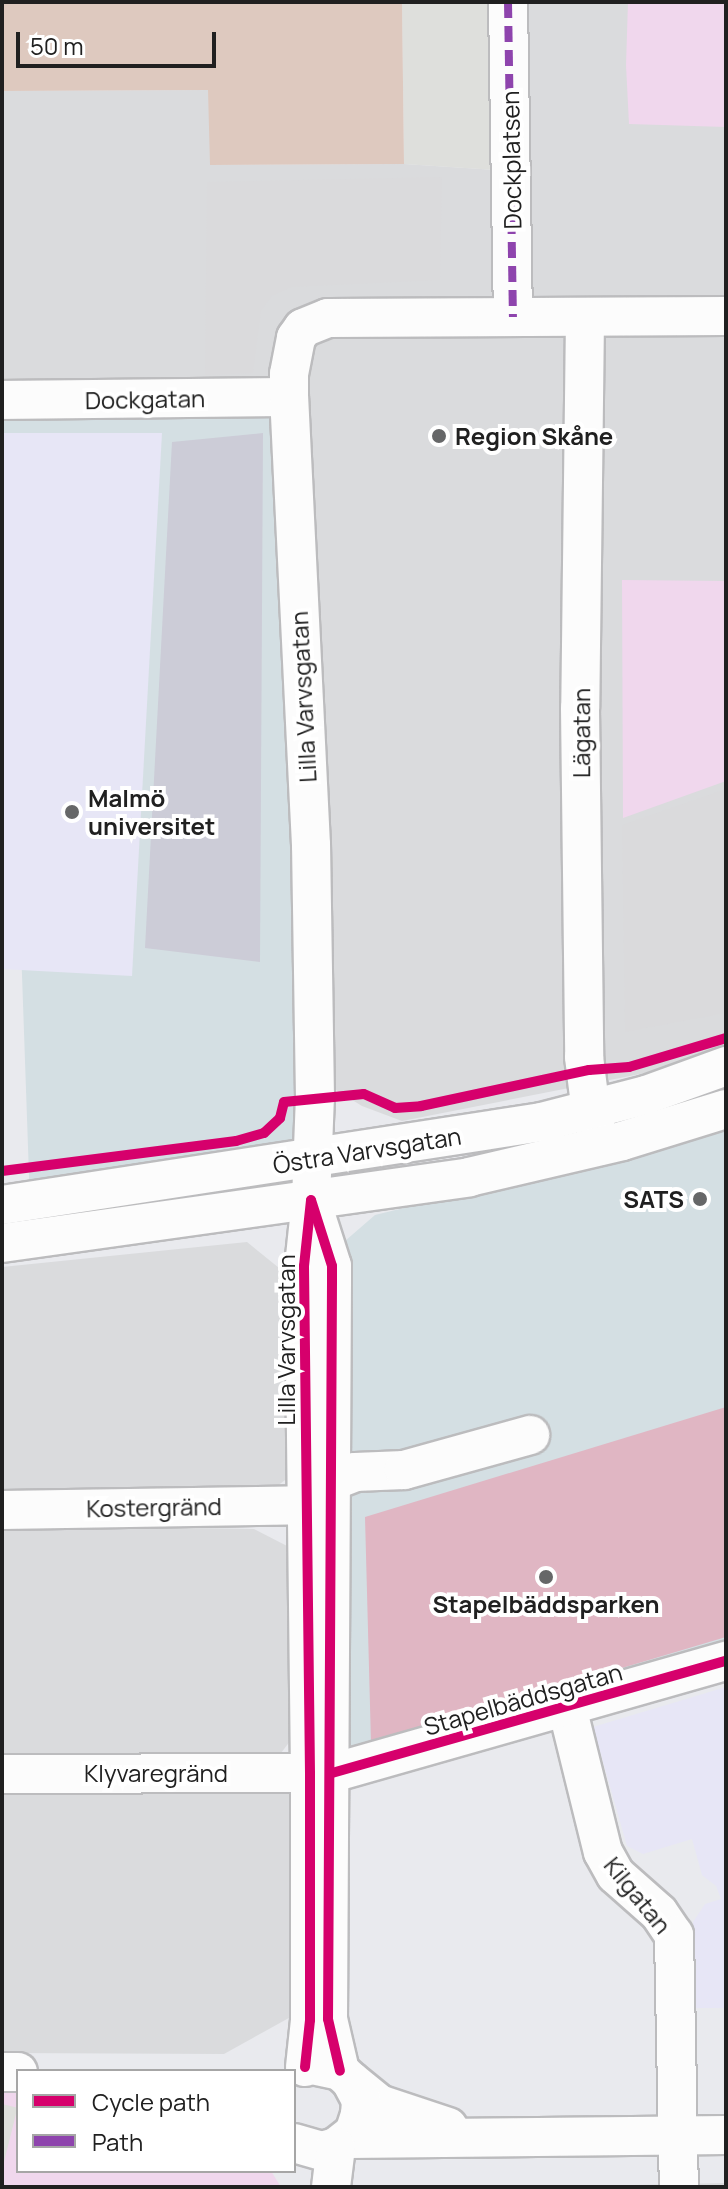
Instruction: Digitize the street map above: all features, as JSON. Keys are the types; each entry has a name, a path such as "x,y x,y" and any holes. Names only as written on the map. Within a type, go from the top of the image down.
{"street":[{"name":"Dockplatsen","path":"508,2 513,317"},
{"path":"513,317 726,316"},
{"name":"Lilla Varvsgatan","path":"321,2145 360,2115 361,2100 323,2073 310,2020 321,1773 319,1493 332,1266 311,1200 315,1098 311,845 289,374 296,338 303,328 328,318 513,317"},
{"name":"Lägatan","path":"585,318 580,708 584,1057 589,1070 596,1129"},
{"name":"Dockgatan","path":"2,400 289,397"},
{"name":"Östra Varvsgatan","path":"2,1243 469,1177 596,1129 726,1066"},
{"name":"Östra Varvsgatan","path":"2,1205 312,1158 596,1129 726,1109"},
{"name":"Kostergränd","path":"2,1510 319,1493 355,1472 404,1470 530,1435"},
{"name":"Stapelbäddsgatan","path":"321,1773 726,1661"},
{"name":"Kilgatan","path":"567,1707 603,1852 616,1875 659,1913 674,1935 679,2187"},
{"name":"Klyvaregränd","path":"2,1774 321,1773"},
{"path":"323,2073 379,2104 490,2138"},
{"path":"321,2145 490,2138 726,2135"},
{"path":"309,2187 321,2145"},
{"path":"321,2145 331,2187"}],"shaded area":[{"path":"2,2 402,2 404,164 210,165 208,90 2,91"},
{"path":"402,2 508,2 496,170 404,164"},
{"path":"508,2 726,2 726,316 303,328 289,397 2,400 2,91 209,90 211,165 404,164 496,170"},
{"path":"628,2 726,4 726,127 629,124 626,65"},
{"path":"442,177 440,280 292,287 272,296 261,311 253,373 205,375 207,182"},
{"path":"726,330 726,1051 691,1064 402,1121 362,1106 331,1087 301,401 308,351 338,332"},
{"path":"289,397 317,1200 30,1210 2,407"},
{"name":"Malmö universitet","path":"2,433 162,433 132,976 2,969"},
{"path":"263,433 260,962 145,948 172,442"},
{"path":"622,580 726,581 726,781 623,818"},
{"path":"726,789 726,1013 625,1032 622,825"},
{"path":"726,1116 726,1650 375,1754 341,1742 338,1280 345,1241 375,1215 557,1171"},
{"path":"247,1242 289,1276 293,1474 260,1499 2,1499 2,1267"},
{"name":"Stapelbäddsparken","path":"726,1407 726,1637 371,1743 365,1517"},
{"path":"10,1525 254,1529 289,1547 294,1736 268,1770 2,1766 2,1529"},
{"path":"726,1687 726,2008 693,2008 693,1922 705,1904 721,1899 716,1886 702,1875 692,1839 643,1854 627,1846 593,1727"},
{"path":"2,1782 254,1782 293,1794 296,2014 224,2054 5,2053 2,2048"},
{"path":"2,2084 16,2084 16,2173 272,2173 281,2187 2,2187"},
{"path":"2,2104 16,2107 16,2114 2,2170"},
{"path":"726,2183 726,2187 542,2187"}],"marked path":[{"path":"508,2 513,317"}],"cycle path":[{"path":"2,1171 236,1141 264,1133 280,1118 284,1102 364,1094 395,1108 421,1106 589,1070 629,1067 726,1038"},
{"path":"305,2067 310,2020 310,1773 304,1266 311,1200 332,1266 328,2019 340,2071"},
{"path":"332,1773 726,1661"}],"place":[{"name":"Region Skåne","path":"439,436"},
{"name":"Malmö universitet","path":"72,812"},
{"name":"SATS","path":"700,1199"},
{"name":"Stapelbäddsparken","path":"546,1577"}]}
